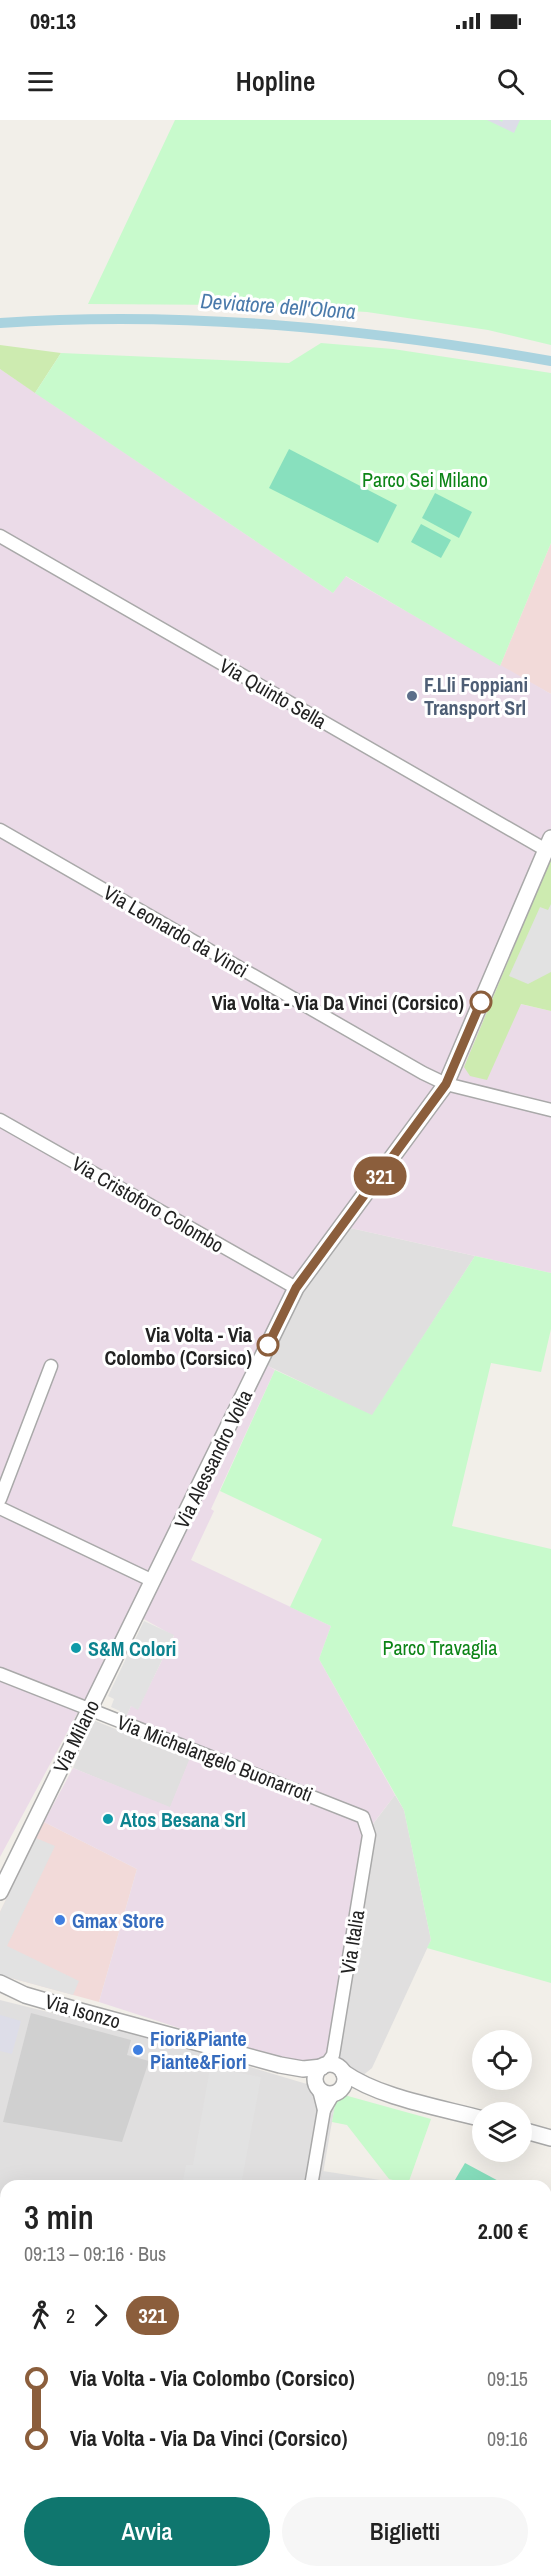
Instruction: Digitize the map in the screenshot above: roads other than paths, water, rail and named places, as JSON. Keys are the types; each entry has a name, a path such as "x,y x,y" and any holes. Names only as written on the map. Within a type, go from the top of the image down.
{"street":[{"name":"Via Quinto Sella","path":"0,536 548,844"},
{"name":"Via Leonardo da Vinci","path":"0,830 446,1084 551,1110"},
{"name":"Via Alessandro Volta","path":"153,1581 296,1288 446,1084 548,844"},
{"name":"Via Cristoforo Colombo","path":"0,1120 296,1288"},
{"path":"0,1499 51,1366"},
{"path":"0,1508 153,1581"},
{"name":"Via Milano","path":"0,1892 153,1581"},
{"name":"Via Michelangelo Buonarroti","path":"0,1674 363,1817"},
{"name":"Via Italia","path":"324,2066 333,2055 369,1835 363,1817"},
{"name":"Via Isonzo","path":"0,1983 25,1995 280,2065 303,2068 324,2066"},
{"name":"Via Isonzo","path":"0,1993 25,1995"},
{"name":"Via Isonzo","path":"280,2065 327,2090"},
{"path":"376,2090 356,2088 327,2090 315,2078 324,2066 335,2066 357,2082 376,2090 472,2116"},
{"path":"327,2090 344,2080 342,2072"},
{"path":"312,2180 327,2090"},
{"path":"532,2133 551,2138"}],"waterway":[{"name":"Deviatore dell'Olona","path":"0,323 139,319 277,325 414,340 551,361"}],"place":[{"name":"F.Lli Foppiani Transport Srl","path":"412,696"},
{"name":"Via Volta - Via Da Vinci (Corsico)","path":"481,1002"},
{"name":"Via Volta - Via Colombo (Corsico)","path":"268,1345"},
{"name":"S&M Colori","path":"76,1648"},
{"name":"Atos Besana Srl","path":"108,1819"},
{"name":"Gmax Store","path":"60,1920"},
{"name":"Fiori&Piante Piante&Fiori","path":"138,2050"}],"park label":[{"name":"Parco Sei Milano","path":"425,479"},
{"name":"Parco Travaglia","path":"440,1647"}]}
